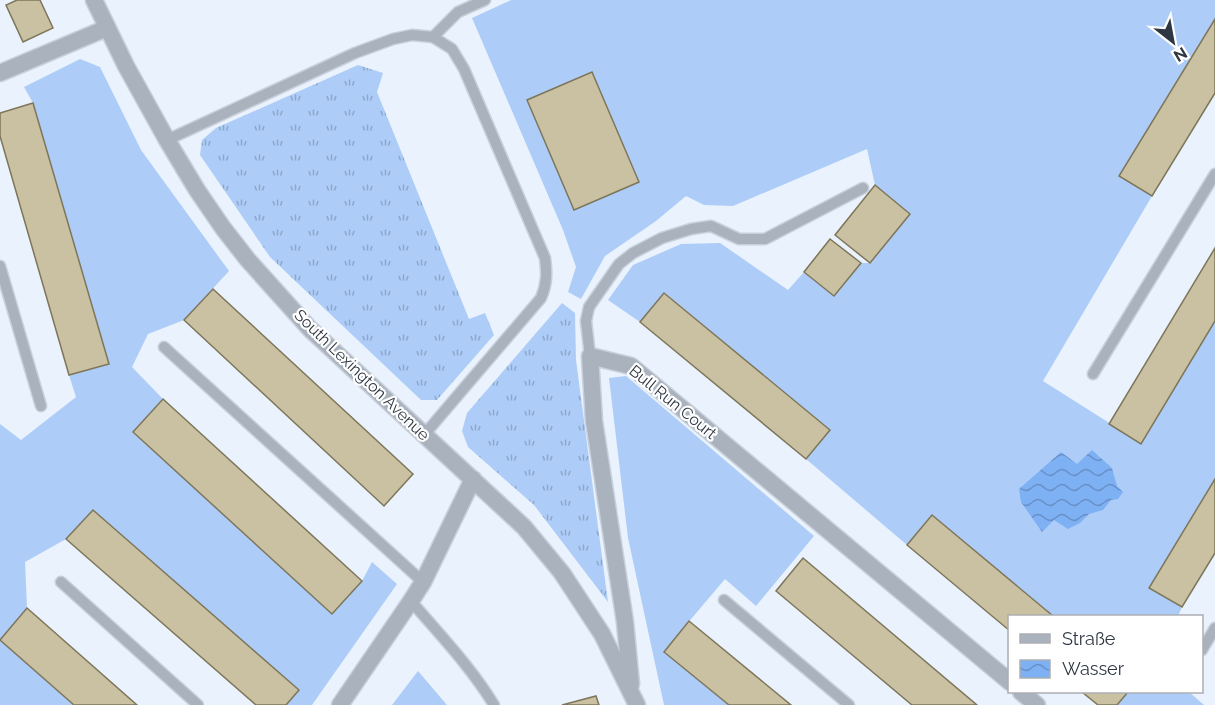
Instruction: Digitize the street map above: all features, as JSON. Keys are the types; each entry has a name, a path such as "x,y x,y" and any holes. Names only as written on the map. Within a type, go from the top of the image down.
{"street":[{"name":"South Lexington Avenue","path":"94,0 126,66 167,140 223,228 248,260 310,329 524,527 562,573 602,634 635,700"},
{"path":"0,73 107,28"},
{"path":"590,356 594,421 635,700"},
{"name":"Bull Run Court","path":"590,356 631,366 1008,680"},
{"path":"340,705 423,582 473,479"},
{"path":"1022,693 1037,705"}],"lane":[{"path":"103,0 107,28"},
{"path":"433,37 458,12 485,0"},
{"path":"167,140 383,42 412,35 433,37 452,50 464,69 545,258 547,274 541,298 424,435"},
{"path":"1093,374 1215,174"},
{"path":"590,356 586,321 589,307 619,264 633,253 662,238 691,229 711,226 739,239 765,239 863,188"},
{"path":"0,266 40,406"},
{"path":"165,347 423,582"},
{"path":"61,582 198,705"},
{"path":"724,600 849,705"},
{"path":"411,601 459,657 494,705"},
{"path":"1203,648 1215,628"}],"green space":[{"path":"511,0 1215,0 1215,19 1120,176 1152,196 1043,381 1141,443 1215,321 1215,479 1150,587 1182,607 1178,615 1052,615 932,515 907,545 806,459 829,429 665,293 640,322 608,300 633,265 681,244 720,243 788,290 804,272 834,296 861,263 870,263 910,214 875,185 867,149 733,206 704,205 686,196 656,221 605,256 581,299 568,292 576,267 563,230 472,18"},
{"path":"80,59 100,67 141,150 229,271 184,320 148,334 132,367 163,399 133,432 332,614 362,581 372,562 397,584 312,705 286,705 298,690 93,510 66,539 25,562 27,608 0,640 0,424 21,440 76,397 69,375 108,364 33,103 24,87"},
{"path":"358,65 383,73 377,92 469,319 485,313 494,335 437,400 421,400 270,257 200,155 202,140 216,128"},
{"path":"562,303 575,313 576,360 608,602 534,505 468,447 462,431 467,413"},
{"path":"626,376 814,536 756,606 725,579 664,651 729,705 664,705 628,538 609,378"},
{"path":"0,640 74,705 0,705"},
{"path":"418,671 447,705 392,705"},
{"path":"1127,693 1190,693 1204,705 1117,705"}],"water":[{"path":"1092,450 1112,468 1117,486 1123,492 1118,499 1111,500 1103,510 1089,514 1080,523 1068,529 1054,520 1042,532 1021,502 1019,489 1061,452 1077,464"}],"building":[{"path":"17,0 40,0 53,28 23,42 6,5"},
{"path":"1215,19 1215,93 1152,196 1119,176"},
{"path":"592,72 639,182 574,210 527,100"},
{"path":"33,103 109,364 69,375 0,136 0,113"},
{"path":"875,185 910,214 870,263 835,235"},
{"path":"830,239 861,263 834,296 804,272"},
{"path":"1215,248 1215,321 1141,444 1109,424"},
{"path":"213,289 413,474 384,506 184,320"},
{"path":"664,293 830,430 806,459 640,322"},
{"path":"163,399 362,581 332,614 133,432"},
{"path":"1215,479 1215,553 1182,607 1149,588"},
{"path":"93,510 299,690 286,705 256,705 66,539"},
{"path":"932,515 1052,615 1008,615 1008,629 907,545"},
{"path":"803,558 977,705 912,705 776,591"},
{"path":"27,608 137,705 74,705 0,640"},
{"path":"689,621 791,705 729,705 664,652"},
{"path":"1083,693 1127,693 1117,705 1098,705"},
{"path":"596,696 599,705 562,705"}]}
